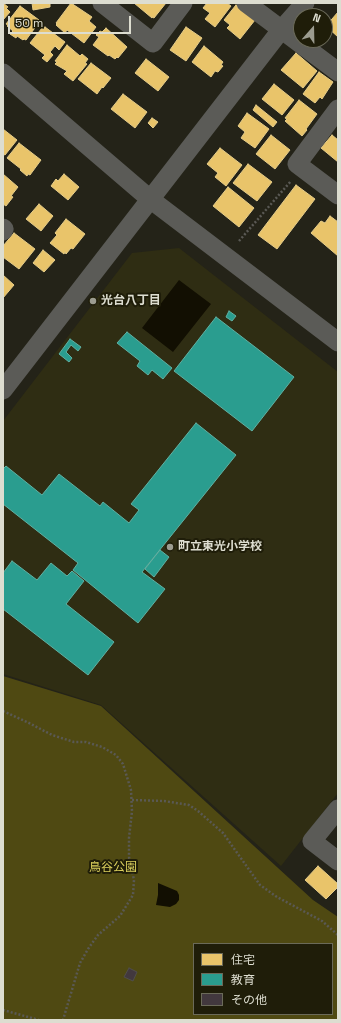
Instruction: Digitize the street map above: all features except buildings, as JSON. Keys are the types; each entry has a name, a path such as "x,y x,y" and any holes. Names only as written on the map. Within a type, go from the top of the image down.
{"street":[{"path":"102,3 153,43 183,3"},
{"path":"246,3 338,72"},
{"path":"3,390 150,199 282,30 305,3"},
{"path":"3,73 150,199 338,342"},
{"path":"338,109 297,164 338,195"},
{"path":"338,809 312,842 338,861"}],"path":[{"path":"239,241 302,168"},
{"path":"3,711 52,735 74,742 86,742 102,747 116,755 123,764 131,790 132,800 129,857 134,880 133,895 120,916 98,935 85,954 80,963 63,1020"},
{"path":"132,800 170,802 188,805 198,811 223,833 260,885 277,897 322,921 338,935"},
{"path":"3,1010 39,1020"}],"shaded area":[{"name":"町立東光小学校","path":"179,248 338,372 338,793 281,866 101,705 3,674 3,421 132,253"},
{"path":"179,280 211,304 173,352 142,328"},
{"path":"158,883 177,891 179,900 176,904 170,907 156,905"}],"green space":[{"name":"鳥谷公園","path":"3,676 101,706 313,900 338,917 338,1020 3,1020"}],"place":[{"name":"光台八丁目","path":"93,301"},
{"name":"町立東光小学校","path":"170,547"}]}
